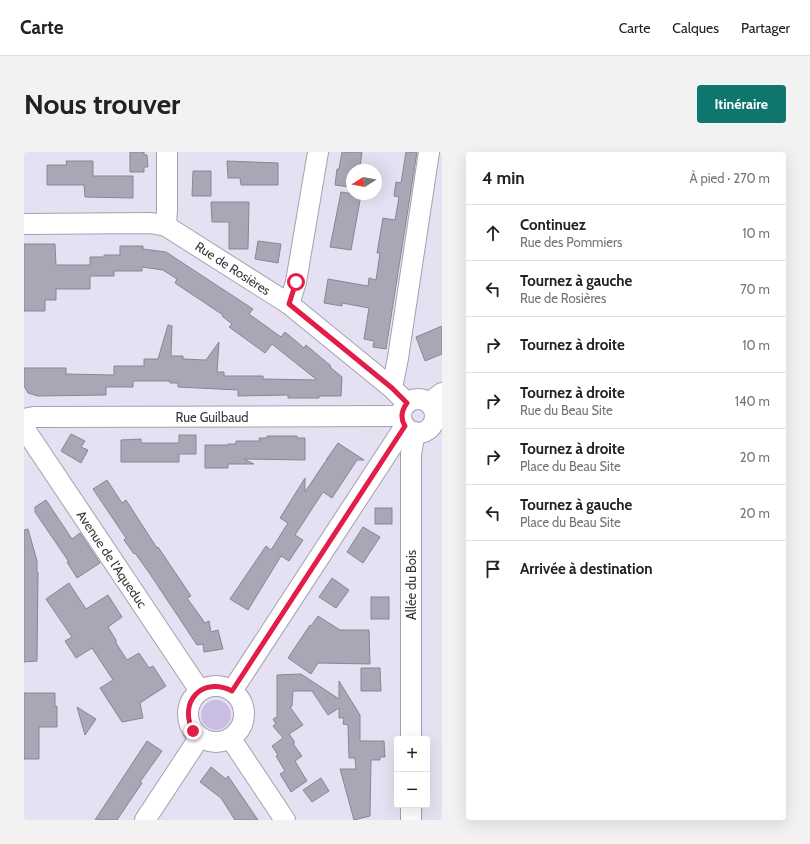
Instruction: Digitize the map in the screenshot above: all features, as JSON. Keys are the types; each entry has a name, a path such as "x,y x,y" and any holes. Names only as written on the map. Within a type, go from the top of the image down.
{"street":[{"path":"166,226 167,152"},
{"path":"289,304 296,282 318,152"},
{"path":"392,388 398,358 429,152"},
{"name":"Rue de Rosières","path":"24,224 151,223 166,226 289,304 392,388 407,419"},
{"path":"232,691 407,419 426,431 438,429 434,409 436,398"},
{"name":"Rue Guilbaud","path":"24,419 34,417 407,419 412,400 436,398"},
{"name":"Allée du Bois","path":"407,419 411,454 411,736"},
{"name":"Avenue de l'Aqueduc","path":"24,428 200,691"},
{"path":"208,687 224,687 232,691 239,697 243,706 245,715 241,728 231,739 223,742 207,742 199,738 189,723 189,705 194,697 200,691 208,687"},
{"path":"145,820 199,738"},
{"path":"231,739 285,820"},
{"path":"411,808 411,820"}],"shaded area":[{"path":"216,700 227,704 231,715 227,726 216,730 205,726 201,715 205,704"}],"building":[{"path":"130,152 144,152 144,155 147,155 148,167 144,167 144,172 130,172"},
{"path":"342,152 362,152 360,164 346,164 346,186 335,185 337,169 339,169"},
{"path":"406,152 417,152 386,349 373,347 374,341 364,339 369,308 342,303 342,306 324,303 328,279 368,286 369,278 376,280 380,253 377,253 383,218 395,220 399,197 394,196 396,182 401,183"},
{"path":"66,161 93,161 93,176 133,176 133,198 85,197 84,185 47,185 47,165 67,165"},
{"path":"227,161 278,163 278,185 241,185 240,178 228,178"},
{"path":"193,171 211,171 211,196 192,196"},
{"path":"341,192 346,193 346,200 360,200 351,250 330,247"},
{"path":"211,202 249,202 248,249 229,249 229,222 212,222"},
{"path":"258,241 281,244 278,263 255,259"},
{"path":"24,244 55,244 56,265 90,265 90,257 120,255 120,246 143,246 143,249 166,252 253,309 249,314 281,337 285,332 304,348 306,345 342,377 341,396 288,398 288,395 238,396 238,390 178,387 178,383 170,383 170,381 133,381 133,387 106,387 106,395 38,396 28,393 24,386 24,368 66,368 66,374 114,375 114,366 144,366 144,359 158,359 168,325 172,326 171,356 183,356 183,359 206,360 219,342 217,372 224,372 224,376 263,376 263,379 317,380 272,344 265,353 229,327 232,324 222,316 223,315 175,283 177,279 163,270 142,267 142,271 114,271 114,276 90,276 90,289 56,289 56,300 45,300 45,311 24,311"},
{"path":"442,326 442,354 425,361 416,337"},
{"path":"71,434 85,441 81,447 88,450 81,463 61,451"},
{"path":"179,435 196,435 196,454 179,454 179,462 121,462 121,440 141,439 141,443 179,443"},
{"path":"267,436 297,436 297,438 305,438 305,460 244,459 254,464 228,464 228,468 205,468 205,445 236,444 236,441 260,441 259,438 267,438"},
{"path":"338,443 364,460 357,460 332,498 323,492 295,535 303,540 289,561 281,556 248,610 230,599 266,546 271,550 288,523 280,518 305,478 305,492 325,462 328,460 326,460"},
{"path":"107,480 122,503 126,500 157,548 158,547 191,596 187,598 205,623 209,621 211,632 218,630 223,649 204,652 203,644 197,645 150,574 124,540 126,538 93,489"},
{"path":"46,500 72,539 80,533 100,563 77,578 67,562 69,562 35,512 35,507"},
{"path":"375,508 392,508 392,524 375,524"},
{"path":"363,527 380,537 363,563 347,552"},
{"path":"28,529 37,561 38,572 37,661 24,662 24,530"},
{"path":"332,578 349,590 336,608 319,597"},
{"path":"69,583 86,609 108,595 122,617 108,627 116,640 116,643 127,660 139,653 149,668 153,666 166,686 140,703 143,718 122,722 100,688 113,680 92,648 76,658 65,641 72,637 46,599"},
{"path":"371,597 389,597 389,619 371,619"},
{"path":"318,616 340,630 369,630 370,664 318,663 311,674 288,658 310,625 311,626"},
{"path":"361,668 380,668 381,691 361,691"},
{"path":"301,674 339,699 339,681 360,715 360,741 384,741 385,757 380,757 380,760 371,760 370,816 354,820 340,769 356,769 355,758 349,758 348,725 343,724 344,718 339,718 339,708 328,715 312,691 293,691 292,706 290,707 303,725 289,734 294,741 294,745 302,756 295,761 307,781 291,792 280,774 285,771 272,746 283,738 273,726 276,724 273,719 277,717 277,675"},
{"path":"24,693 55,693 55,707 57,706 57,727 39,727 39,759 24,759"},
{"path":"77,707 96,719 85,735"},
{"path":"147,741 162,751 140,782 142,783 117,820 95,820"},
{"path":"211,767 226,779 228,776 258,820 235,820 221,798 200,782"},
{"path":"321,778 329,791 312,802 303,790"}],"route":[{"path":"193,731 189,723 188,714 189,705 194,697 200,691 208,687 224,687 232,691 405,426 401,416 407,403 392,388 289,304 296,282"}]}
